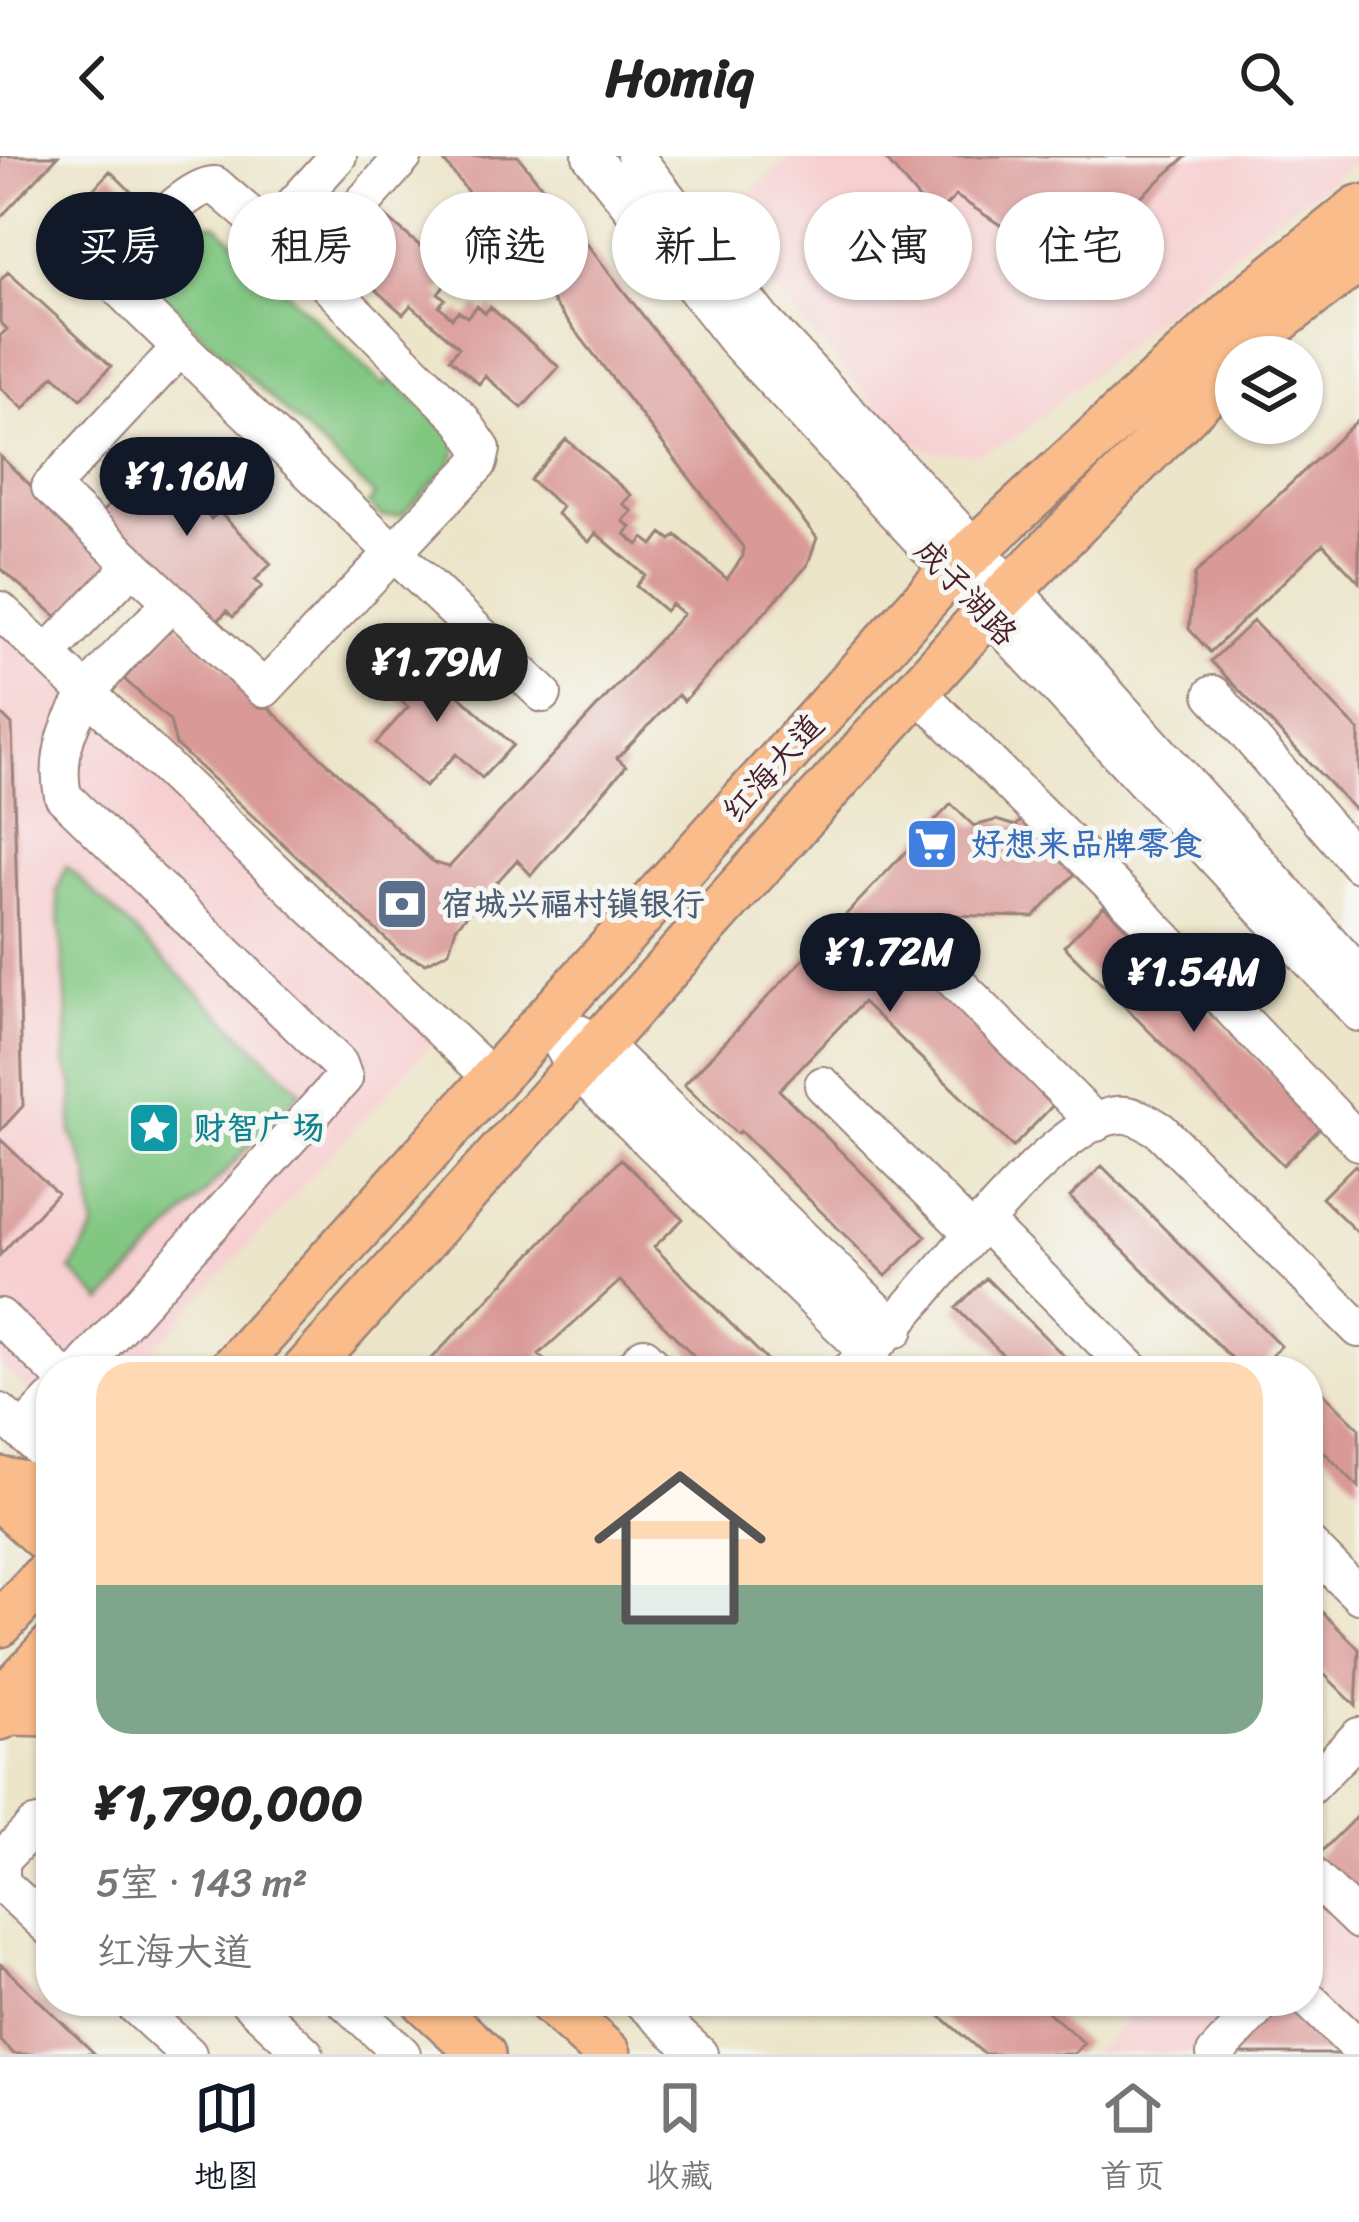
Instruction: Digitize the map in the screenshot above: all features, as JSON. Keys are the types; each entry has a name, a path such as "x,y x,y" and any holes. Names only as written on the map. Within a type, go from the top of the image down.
{"main road":[{"name":"红海大道","path":"244,1356 962,561 1251,296 1359,208"},
{"name":"红海大道","path":"1263,336 1359,258"},
{"name":"红海大道","path":"318,1356 998,601 1215,384"},
{"path":"0,1480 36,1489"},
{"path":"0,1498 36,1530"},
{"path":"36,1583 3,1614 36,1639"},
{"path":"20,1707 36,1677"},
{"path":"441,2016 482,2054"},
{"path":"566,2016 608,2054"}],"street":[{"path":"305,192 338,156"},
{"path":"373,192 404,156"},
{"name":"成子湖路","path":"591,156 734,338 962,561"},
{"name":"成子湖路","path":"635,156 762,320 962,561 1359,1013"},
{"path":"228,196 215,185 201,185 122,265 119,289 543,694"},
{"path":"180,348 50,487 265,689 479,463 482,449 463,419 342,300"},
{"path":"47,654 133,565"},
{"name":"成子湖路","path":"998,601 1359,975"},
{"path":"93,1356 344,1078 339,1064 63,796 61,741 87,693 172,602"},
{"path":"0,610 494,1078"},
{"path":"916,691 1126,898 1359,1142"},
{"path":"1214,694 1359,864"},
{"path":"952,977 1096,1123"},
{"path":"546,1018 871,1351 977,1227 1096,1123 1116,1115 1141,1118 1160,1130 1359,1329"},
{"path":"823,1085 1117,1356"},
{"path":"0,1318 41,1356"},
{"path":"11,1422 36,1445"},
{"path":"1323,1559 1359,1595"},
{"path":"1323,1773 1359,1736"},
{"path":"36,1826 1,1860 1,1883 36,1915"},
{"path":"1323,1886 1359,1921"},
{"path":"1323,2013 1359,2048"},
{"path":"146,2016 188,2054"},
{"path":"264,2016 305,2054"},
{"path":"361,2016 402,2054"},
{"path":"657,2016 699,2054"},
{"path":"1215,2054 1250,2016"}],"shaded area":[{"path":"792,156 1356,156 1357,162 1269,223 1013,440 975,454 930,451 895,429 780,296 780,192 748,192"},
{"path":"0,628 433,1042 149,1356 36,1356 36,1399 0,1365"},
{"path":"1323,1903 1359,1938 1359,2054 1093,2054 1129,2016 1323,2016"}],"green space":[{"path":"204,225 217,225 228,236 228,300 295,300 384,385 392,378 453,435 458,445 451,464 401,516 382,517 368,504 375,496 166,300 204,300"},
{"path":"66,866 301,1091 103,1302 71,1270 94,1231 89,1175 71,1133 74,1086 65,1063 68,1017 57,891"}],"building":[{"path":"0,156 58,156 0,218"},
{"path":"440,156 518,156 546,192 468,192"},
{"path":"883,156 1187,156 1146,192 996,192 996,222 972,206 972,192 913,192"},
{"path":"110,171 132,192 91,192"},
{"path":"396,226 420,246 420,300 444,300 439,306 452,318 458,311 467,317 477,306 485,313 490,307 559,367 522,408 485,376 479,384 450,358 459,347 411,305 403,314 387,300 396,300"},
{"path":"588,245 612,276 612,300 631,300 817,538 807,566 684,701 678,695 617,758 626,766 531,875 517,860 456,927 449,951 426,963 401,953 176,745 170,721 124,679 177,622 434,863 449,867 683,614 671,604 665,611 636,586 645,575 596,533 589,542 557,514 562,507 530,480 566,439 631,495 623,504 632,511 623,521 631,527 625,534 638,545 644,538 653,545 662,533 671,540 676,535 727,579 743,556 743,547 552,300 588,300"},
{"path":"8,272 111,366 81,399 54,375 24,409 0,387 0,336 7,329 0,322 0,281"},
{"path":"1359,419 1359,582 1323,544 1210,652 1189,629 1195,574"},
{"path":"159,453 205,499 198,506 211,519 219,512 271,564 255,580 262,586 233,617 227,611 215,624 102,512 118,496 113,490 140,463 145,468"},
{"path":"0,456 112,564 59,619 0,568"},
{"path":"1253,621 1359,731 1359,814 1211,661"},
{"path":"410,650 513,745 482,778 456,754 425,787 376,743 408,707 381,682"},
{"path":"0,713 12,725 23,1106 0,1131"},
{"path":"951,804 974,826 996,820 1016,826 1034,808 1086,862 1034,917 945,915 906,956 1057,1101 1013,1147 863,1002 779,1090 926,1236 886,1276 740,1131 737,1134 684,1085"},
{"path":"1104,906 1323,1125 1283,1165 1064,946"},
{"path":"0,1139 57,1193 0,1255"},
{"path":"621,1159 683,1219 654,1247 763,1356 694,1356 620,1281 541,1356 434,1356"},
{"path":"1355,1165 1359,1169 1359,1234 1322,1198"},
{"path":"1102,1166 1281,1346 1271,1356 1229,1356 1070,1197"},
{"path":"986,1278 1064,1356 1004,1356 956,1308"},
{"path":"1323,1392 1359,1428 1359,1487 1323,1451"},
{"path":"1323,1613 1359,1649 1356,1706 1323,1673"},
{"path":"1359,1814 1359,1899 1323,1864 1323,1850"},
{"path":"0,1964 36,1998 36,2016 55,2016 95,2054 14,2054 0,2041"},
{"path":"940,2016 1053,2016 1084,2043 1074,2054 984,2054"},
{"path":"1261,2016 1313,2016 1353,2054 1224,2054"}],"place":[{"name":"好想来品牌零食","path":"932,844"},
{"name":"宿城兴福村镇银行","path":"402,904"},
{"name":"财智广场","path":"154,1128"}]}
